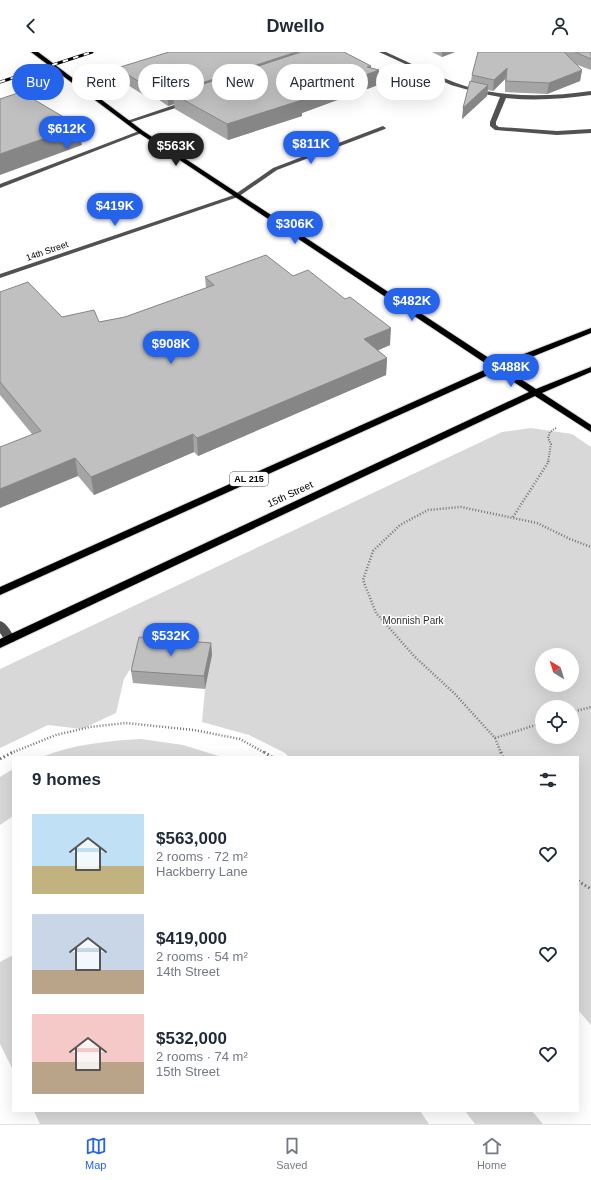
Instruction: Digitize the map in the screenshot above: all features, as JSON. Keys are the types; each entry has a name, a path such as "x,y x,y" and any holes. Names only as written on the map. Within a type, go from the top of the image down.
{"main road":[{"path":"34,52 141,132 591,429"},
{"name":"AL 215","path":"0,591 498,367 591,330"},
{"name":"15th Street","path":"0,644 536,392 591,369"}],"street":[{"path":"382,52 454,84 484,93 544,98 591,93"},
{"path":"504,95 493,122 493,126 497,129 520,132 557,133 591,131"},
{"path":"127,122 191,101"},
{"name":"14th Street","path":"0,276 236,196 275,169 383,128"},
{"path":"0,186 141,132"},
{"path":"0,625 10,639"}],"path":[{"path":"513,517 549,460 551,444 548,438 550,432 558,426"},
{"path":"503,756 495,738 455,694 414,656 376,613 364,580 373,551 400,525 428,510 461,506 537,523 570,539 591,547"},
{"path":"579,711 591,708"},
{"path":"0,759 21,748 56,735 90,727 126,723 194,730 240,739 270,756"},
{"path":"495,738 535,724"},
{"path":"579,882 591,889"}],"green space":[{"name":"Monnish Park","path":"531,428 572,434 591,447 591,1025 579,1011 579,756 288,756 285,753 249,735 202,722 205,689 212,655 142,650 124,679 116,713 82,729 48,725 0,748 0,669 502,432"},
{"path":"141,739 183,745 219,756 45,756 78,746"},
{"path":"12,770 12,817 0,825 0,777"},
{"path":"12,956 12,1068 0,1044 0,962"},
{"path":"34,1112 421,1112 429,1124 40,1124"},
{"path":"466,1112 533,1112 543,1124 475,1124"}],"building":[{"path":"169,52 296,52 259,64 212,64 212,80 204,82 204,64 138,64 138,81 130,76 130,64"},
{"path":"301,52 344,52 367,64 276,64 276,100 302,100 227,124 184,100 204,100 204,84 212,81 212,100 268,100 268,64 264,64"},
{"path":"478,52 564,52 582,70 549,83 506,81 507,68 494,80 472,75"},
{"path":"575,52 591,52 591,59"},
{"path":"368,67 376,69 376,71 368,74"},
{"path":"470,81 488,85 463,108"},
{"path":"12,95 12,100 35,100 79,126 0,154 0,99"},
{"path":"266,255 293,276 308,270 345,299 350,297 391,328 364,339 387,358 197,438 193,434 91,477 75,458 0,489 0,447 41,431 0,382 0,292 28,282 62,317 94,310 99,322 125,317 214,285 205,277"},
{"path":"139,637 211,643 204,676 131,671"}],"railway":[{"path":"0,82 92,52"}]}
